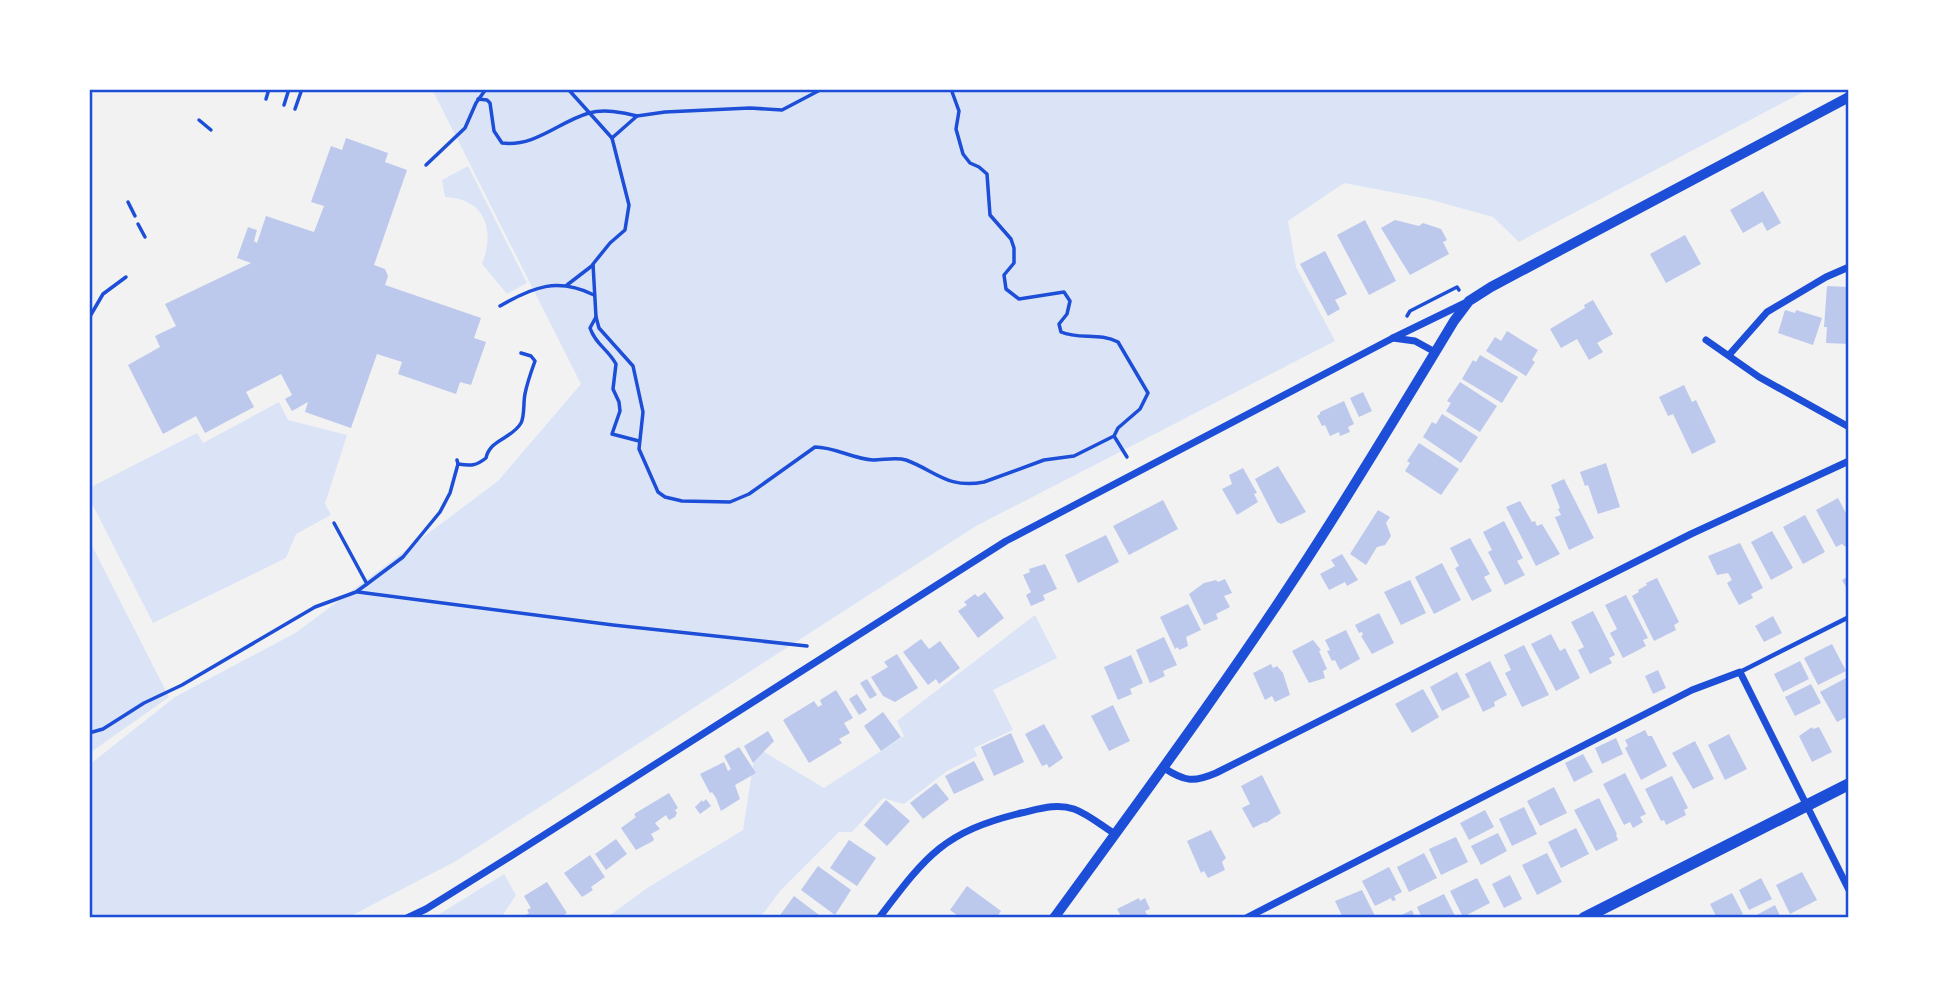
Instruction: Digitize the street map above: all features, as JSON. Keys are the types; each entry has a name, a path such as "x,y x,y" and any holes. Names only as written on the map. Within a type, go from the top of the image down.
{"main road":[{"path":"1584,918 1849,784"}],"street":[{"path":"407,918 511,856 1006,541 1393,338 1469,301 1511,276 1849,97"},
{"path":"1729,355 1767,312 1826,277 1849,267"},
{"path":"1054,918 1164,768 1320,539 1469,301"},
{"path":"1393,338 1415,341 1435,352"},
{"path":"1706,340 1759,377 1849,427"},
{"path":"1164,768 1180,779 1193,780 1216,773 1691,534 1849,461"},
{"path":"1246,918 1692,690 1740,672 1849,890"},
{"path":"879,918 930,855 956,835 988,821 1060,806 1075,809 1115,834"}],"lane":[{"path":"1740,672 1849,617"}],"path":[{"path":"266,99 269,89"},
{"path":"284,105 289,89"},
{"path":"295,109 302,89"},
{"path":"426,165 465,128 478,99 486,89"},
{"path":"567,285 593,264 625,230 629,205 612,138 568,89"},
{"path":"478,99 490,103 496,136 502,143 507,144 545,135 589,113 624,112 637,116 750,108 782,110 822,89"},
{"path":"593,264 599,328 633,366 643,412 640,457 658,492 665,497 716,504 730,502 749,494 815,447 838,450 873,460 904,459 951,482 974,484 1044,460 1074,456 1114,436 1118,428 1140,409 1148,393 1118,342 1110,337 1069,335 1061,332 1059,324 1067,314 1070,301 1064,292 1024,299 1011,295 1003,283 1004,275 1014,264 1012,239 990,215 987,174 962,154 956,129 959,111 951,89"},
{"path":"612,138 637,116"},
{"path":"199,120 211,130"},
{"path":"128,202 135,216"},
{"path":"138,224 145,237"},
{"path":"89,318 103,294 126,276"},
{"path":"500,306 529,290 552,285 567,285 594,295"},
{"path":"1410,311 1457,287"},
{"path":"596,317 590,328 594,340 616,364 613,389 620,411 612,434 639,441"},
{"path":"89,733 103,729 144,703 182,685 315,607 356,592 403,557 440,512 450,493 458,462 471,466 478,464 486,458 494,443 512,432 522,421 524,397 535,361 521,352"},
{"path":"1114,436 1127,457"},
{"path":"334,523 367,584"},
{"path":"356,592 807,646"}],"shaded area":[{"path":"432,89 1809,89 1519,242 1493,217 1428,199 1344,183 1288,221 1296,267 1335,341 976,526 456,861 347,918 89,918 89,765 175,697 297,632 498,481 581,384"},
{"path":"468,166 527,283 507,294 482,264 487,239 484,218 470,204 445,197 442,180"},
{"path":"279,402 288,420 347,435 325,504 331,515 296,534 286,558 153,623 89,498 89,488 197,433 203,443"},
{"path":"89,540 169,697 91,752 89,752"},
{"path":"1035,615 1057,658 993,690 1013,730 974,748 977,756 947,771 904,804 883,798 852,832 839,832 780,891 760,918 606,918 647,888 743,830 756,747 824,788 904,736 897,721"},
{"path":"504,874 516,895 501,918 433,918"}],"building":[{"path":"346,138 388,153 385,162 407,170 374,265 385,269 388,276 385,285 481,318 474,338 486,342 471,385 460,382 456,394 398,374 402,362 377,354 351,428 305,412 308,402 292,411 285,399 292,395 281,374 246,392 254,407 205,433 196,416 163,434 128,365 160,347 155,336 176,326 165,304 251,263 237,258 248,227 257,230 254,241 257,243 266,216 314,232 324,206 311,202 331,146 342,150"},
{"path":"1763,191 1781,223 1767,231 1762,222 1743,233 1730,210"},
{"path":"1365,220 1396,281 1369,295 1337,235"},
{"path":"1395,220 1419,226 1423,223 1441,229 1447,240 1443,242 1449,254 1410,275 1381,228"},
{"path":"1685,235 1701,264 1666,283 1650,254"},
{"path":"1325,251 1347,294 1335,300 1340,309 1328,316 1300,264"},
{"path":"1827,286 1849,287 1849,344 1826,343 1827,327 1824,327"},
{"path":"1593,300 1613,334 1597,343 1603,352 1589,360 1577,339 1561,348 1550,329 1585,308 1584,305"},
{"path":"1785,310 1795,313 1796,310 1822,318 1813,345 1778,333"},
{"path":"1507,331 1538,350 1532,360 1535,362 1526,376 1486,351 1495,337 1501,341"},
{"path":"1480,355 1518,377 1502,403 1462,379 1473,360 1476,362"},
{"path":"1460,382 1497,406 1480,432 1446,411 1451,403 1447,401"},
{"path":"1684,385 1692,402 1696,400 1716,442 1692,454 1673,414 1668,416 1659,397"},
{"path":"1363,392 1372,411 1359,417 1350,398"},
{"path":"1344,401 1354,424 1348,427 1350,432 1340,436 1339,432 1330,436 1317,416"},
{"path":"1442,414 1478,437 1461,463 1423,437 1432,422 1436,424"},
{"path":"1419,443 1459,469 1441,495 1405,471 1410,463 1407,461"},
{"path":"1606,463 1620,507 1598,514 1588,485 1585,486 1580,472"},
{"path":"1278,466 1306,512 1281,524 1277,522 1255,479"},
{"path":"1243,468 1257,493 1254,494 1258,502 1237,515 1222,489 1232,484 1229,475"},
{"path":"1564,479 1594,538 1569,550 1555,517 1561,515 1551,485"},
{"path":"1838,498 1849,519 1847,548 1842,544 1836,547 1816,510"},
{"path":"1163,500 1178,529 1129,555 1113,526"},
{"path":"1520,501 1532,522 1535,521 1537,526 1542,524 1560,554 1536,566 1506,507"},
{"path":"1378,510 1390,517 1386,523 1391,536 1385,545 1377,547 1366,565 1350,554"},
{"path":"1805,515 1825,552 1803,564 1783,527"},
{"path":"1504,521 1523,558 1517,561 1525,575 1505,585 1488,552 1492,550 1483,532"},
{"path":"1772,531 1793,568 1771,580 1751,542"},
{"path":"1106,535 1119,562 1078,583 1065,555"},
{"path":"1470,538 1490,574 1484,577 1492,591 1472,601 1455,568 1459,566 1450,548"},
{"path":"1740,543 1763,588 1751,594 1753,598 1739,605 1727,583 1732,580 1728,573 1717,575 1708,556"},
{"path":"1342,554 1358,580 1347,586 1345,582 1329,590 1320,574 1335,566 1331,560"},
{"path":"1442,563 1461,600 1434,614 1415,577"},
{"path":"1045,564 1057,589 1043,595 1045,600 1031,606 1026,595 1031,592 1023,575 1030,572 1029,569"},
{"path":"1849,576 1849,592 1842,580"},
{"path":"1657,578 1679,622 1674,625 1676,630 1654,641 1632,596 1647,585 1646,583"},
{"path":"1225,579 1232,593 1224,596 1230,607 1216,614 1218,619 1204,625 1189,594 1204,583"},
{"path":"1410,580 1426,613 1401,625 1384,592"},
{"path":"985,592 1004,618 978,638 958,611 967,605 964,602 975,594 978,597"},
{"path":"1626,595 1648,638 1643,640 1646,646 1623,658 1610,633 1617,629 1605,605"},
{"path":"1188,604 1201,630 1186,637 1188,646 1179,650 1178,647 1175,649 1160,617"},
{"path":"1593,611 1615,655 1609,658 1612,663 1590,674 1578,650 1584,647 1571,622"},
{"path":"1379,613 1394,643 1372,654 1361,636 1362,632 1359,633 1355,625"},
{"path":"1773,616 1782,633 1764,642 1755,626"},
{"path":"1346,630 1360,659 1340,670 1327,651 1330,650 1325,640"},
{"path":"1551,634 1560,651 1565,648 1580,678 1556,691 1531,644"},
{"path":"1164,637 1177,665 1163,671 1165,676 1150,683 1136,650"},
{"path":"921,639 929,649 940,641 960,668 939,684 936,679 928,685 903,652"},
{"path":"1313,640 1321,650 1319,651 1327,669 1323,671 1325,678 1309,683 1292,651"},
{"path":"1832,644 1846,671 1818,685 1804,658"},
{"path":"1524,645 1549,695 1522,707 1505,673 1511,670 1504,655"},
{"path":"897,654 918,688 895,702 883,696 871,677 888,667 884,662"},
{"path":"1131,655 1143,683 1130,689 1132,694 1118,700 1104,667"},
{"path":"1490,661 1507,695 1483,712 1465,674"},
{"path":"1800,661 1809,679 1783,692 1774,674"},
{"path":"1271,664 1283,673 1290,695 1275,702 1272,696 1265,700 1253,673"},
{"path":"1658,670 1666,688 1653,694 1645,676"},
{"path":"1457,672 1470,697 1442,711 1430,687"},
{"path":"1846,678 1849,683 1849,716 1837,722 1820,692"},
{"path":"867,679 877,695 870,699 860,683"},
{"path":"1811,684 1821,703 1795,716 1785,697"},
{"path":"1423,689 1439,717 1412,733 1395,704"},
{"path":"836,690 853,718 844,723 850,733 839,739 842,743 809,763 783,720 814,701 818,707 822,705 820,700"},
{"path":"857,694 867,710 859,715 849,699"},
{"path":"1113,705 1130,741 1109,751 1091,716"},
{"path":"883,712 901,737 881,751 864,726"},
{"path":"1044,724 1063,758 1049,768 1047,764 1042,766 1025,734"},
{"path":"1812,727 1819,727 1832,752 1812,762 1799,736"},
{"path":"1645,730 1648,736 1652,736 1667,766 1641,780 1625,748 1628,746 1625,740"},
{"path":"768,731 774,741 753,763 744,746"},
{"path":"1011,733 1024,762 994,776 981,747"},
{"path":"1729,734 1747,769 1725,780 1708,745"},
{"path":"1616,738 1623,754 1602,764 1595,748"},
{"path":"1695,741 1714,779 1693,789 1672,753"},
{"path":"739,747 756,773 735,785 740,799 721,811 700,774 724,762 728,771 731,769 724,756"},
{"path":"1583,754 1593,772 1574,782 1565,763"},
{"path":"974,761 984,780 954,794 945,776"},
{"path":"1625,773 1646,814 1640,817 1643,822 1633,828 1630,822 1624,825 1603,784"},
{"path":"1262,775 1281,813 1253,828 1242,808 1250,804 1241,786"},
{"path":"1672,776 1688,808 1684,810 1686,815 1666,825 1664,820 1661,821 1645,789"},
{"path":"936,783 949,799 923,819 910,803"},
{"path":"1554,787 1567,813 1540,826 1527,801"},
{"path":"669,793 678,808 675,810 675,817 669,820 666,815 655,823 660,829 651,834 653,841 636,850 621,828 636,817 634,814"},
{"path":"1599,798 1618,840 1596,851 1574,810"},
{"path":"706,799 711,806 700,814 695,807"},
{"path":"886,800 910,821 887,846 864,825"},
{"path":"1524,807 1537,834 1512,846 1499,819"},
{"path":"1485,810 1494,827 1469,840 1460,823"},
{"path":"1576,828 1589,854 1561,868 1548,842"},
{"path":"1211,830 1226,858 1222,862 1225,870 1208,878 1204,871 1201,873 1187,841"},
{"path":"1498,833 1507,851 1481,865 1471,846"},
{"path":"1456,837 1468,862 1441,875 1429,849"},
{"path":"616,839 627,854 606,870 595,854"},
{"path":"849,840 876,858 857,886 830,868"},
{"path":"1424,853 1437,878 1409,892 1397,867"},
{"path":"1547,853 1562,882 1537,895 1522,865"},
{"path":"590,855 605,877 582,897 564,873"},
{"path":"818,866 851,890 835,915 801,890"},
{"path":"1389,867 1402,892 1394,896 1396,900 1392,901 1391,898 1375,906 1362,881"},
{"path":"1802,872 1817,900 1790,914 1776,885"},
{"path":"1510,875 1522,899 1504,908 1492,884"},
{"path":"1477,878 1490,903 1463,917 1450,891"},
{"path":"1761,878 1772,899 1749,910 1739,890"},
{"path":"547,882 567,913 559,918 521,918 529,913 527,910 531,908 524,896"},
{"path":"967,886 1001,911 996,918 961,918 950,910"},
{"path":"1362,890 1376,918 1343,918 1335,901"},
{"path":"1732,893 1743,914 1734,918 1717,918 1710,904"},
{"path":"1444,894 1456,918 1422,918 1417,907"},
{"path":"794,896 823,918 778,918"},
{"path":"1139,898 1140,901 1145,898 1150,909 1145,911 1149,918 1122,918 1117,909"},
{"path":"1775,905 1781,918 1751,918"},
{"path":"1412,910 1415,918 1395,918"}]}
